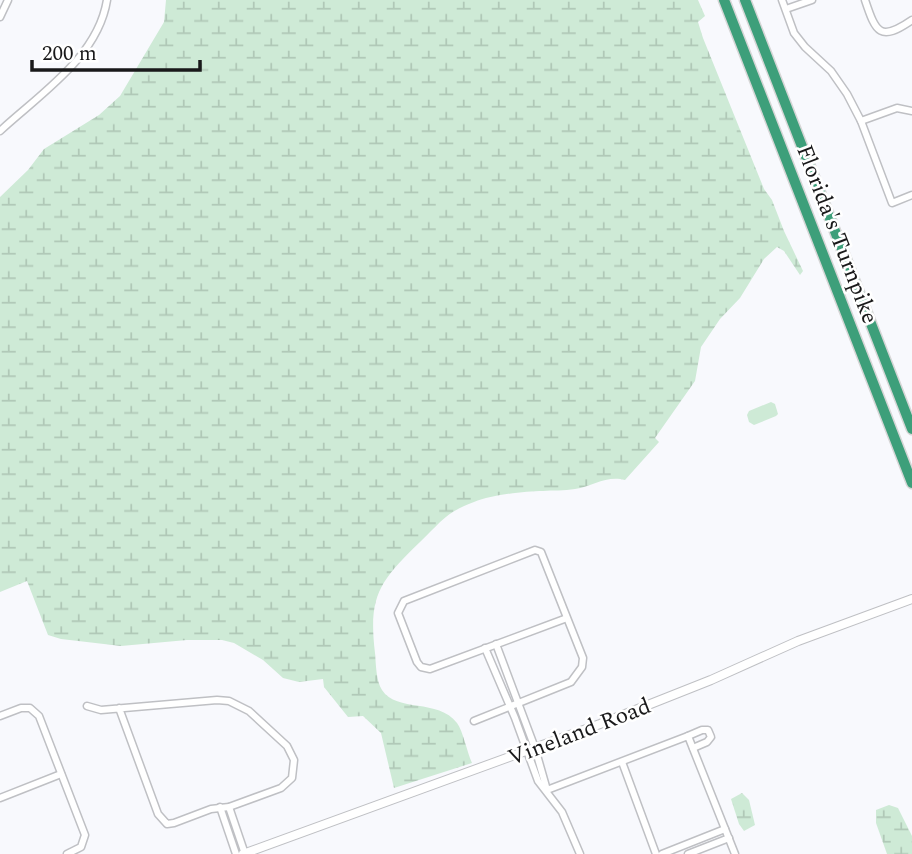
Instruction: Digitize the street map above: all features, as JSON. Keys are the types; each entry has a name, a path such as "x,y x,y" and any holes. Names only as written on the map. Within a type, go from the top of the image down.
{"highway":[{"name":"Florida's Turnpike","path":"724,0 912,483"},
{"name":"Florida's Turnpike","path":"745,0 912,429"}],"main road":[{"name":"Vineland Road","path":"244,854 531,750 711,680 807,638 912,599"}],"street":[{"path":"0,16 8,0"},
{"path":"0,131 82,57 97,33 107,0"},
{"path":"782,0 794,33 831,71 861,121 892,203 912,195"},
{"path":"786,9 812,0"},
{"path":"864,0 878,31 886,33 897,30 912,19"},
{"path":"861,121 897,108 908,108 912,111"},
{"path":"474,721 571,682 582,667 583,658 567,618 539,550 404,601 399,606 397,613 417,662 421,667 430,670 567,618"},
{"path":"496,644 519,703 521,722 538,781 562,811 580,854"},
{"path":"485,648 509,707 521,722"},
{"path":"87,706 101,710 120,708 217,700 229,701 249,711 291,752 295,769 292,778 281,788 229,807 219,807 167,824 162,820 120,708"},
{"path":"0,716 21,708 35,711 85,835 81,848 68,854"},
{"path":"547,790 708,730 711,737 707,742 693,748"},
{"path":"688,736 735,854"},
{"path":"531,750 543,772 547,790"},
{"path":"622,762 656,854"},
{"path":"536,775 543,772"},
{"path":"0,798 61,774"},
{"path":"219,807 236,854"},
{"path":"229,807 244,854"},
{"path":"662,854 725,829"},
{"path":"688,854 729,838"}],"green space":[{"path":"166,0 698,0 705,16 698,22 703,38 764,189 772,200 803,271 800,275 784,251 777,247 764,259 740,298 720,319 701,347 695,381 655,438 659,442 625,480 606,480 571,490 508,494 465,506 439,523 386,579 380,590 373,617 380,686 389,697 397,701 449,715 459,727 472,763 394,788 381,733 363,716 348,717 324,687 323,679 299,682 283,678 263,660 234,643 222,640 121,646 61,639 48,635 27,581 0,592 0,197 28,170 44,149 99,115 120,96 164,22"},
{"path":"771,402 775,404 778,414 776,416 754,425 749,422 749,411"},
{"path":"742,793 749,800 755,825 744,831 731,799"},
{"path":"889,805 898,808 912,836 912,854 887,854 876,823 876,810"}]}
